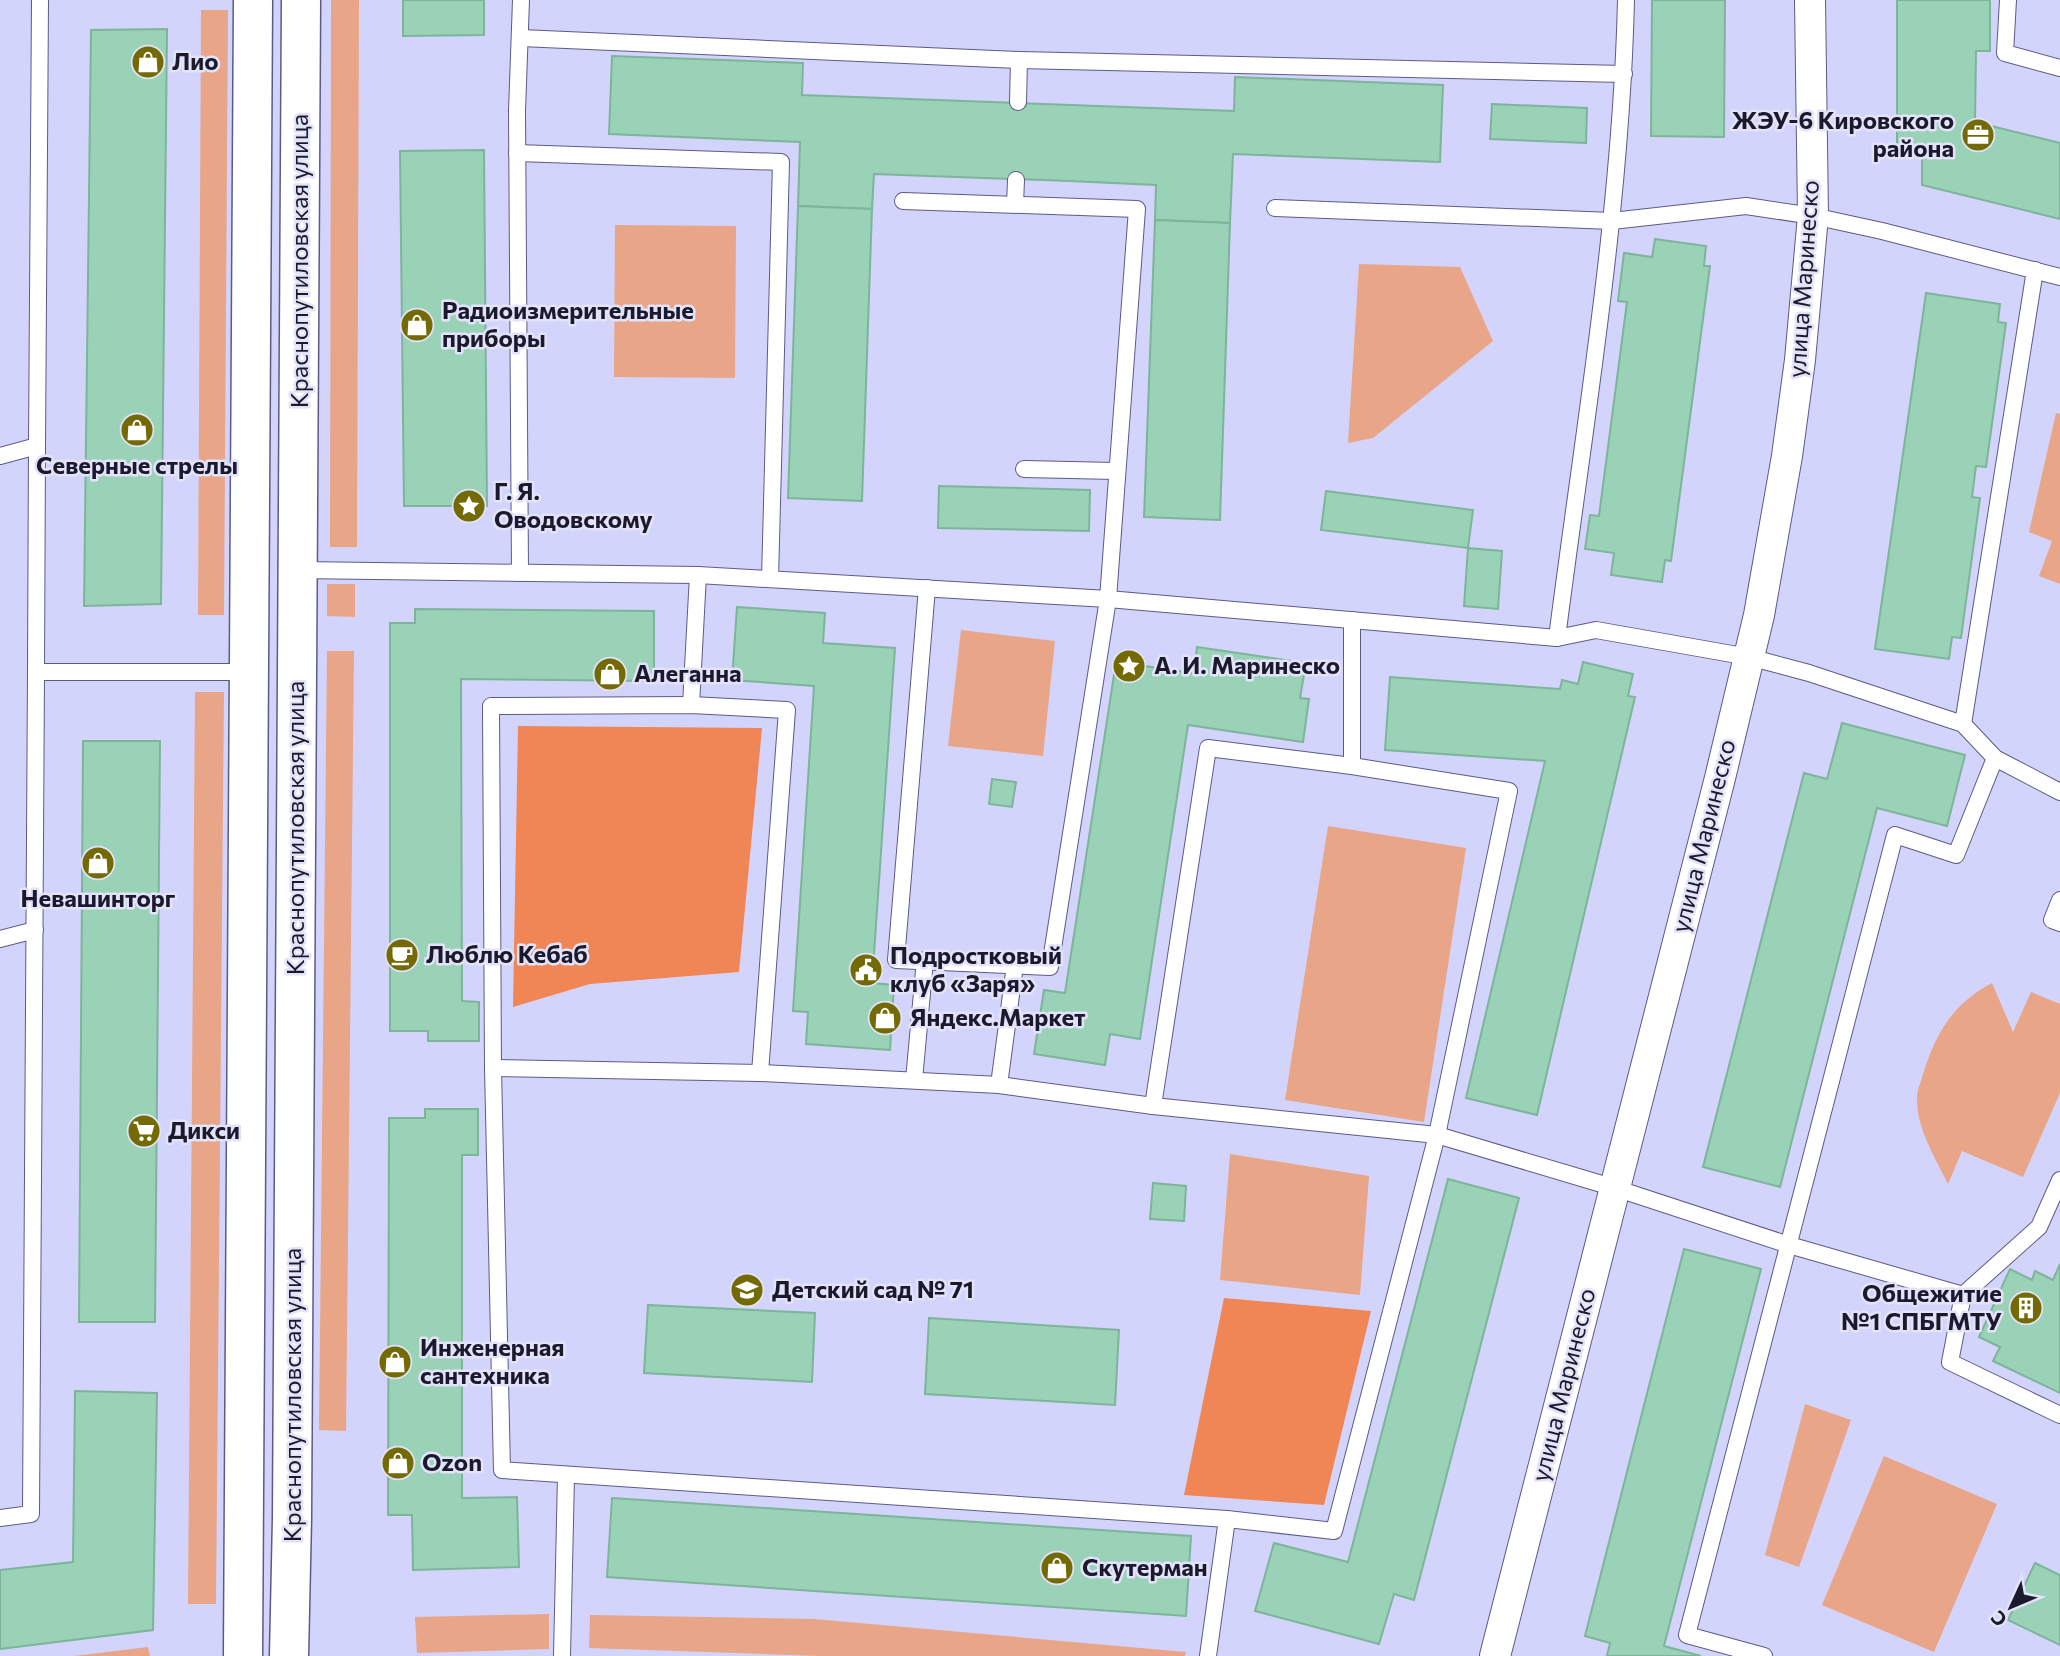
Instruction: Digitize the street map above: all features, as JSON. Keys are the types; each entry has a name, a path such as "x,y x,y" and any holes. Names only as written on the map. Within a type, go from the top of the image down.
{"main road":[{"name":"Краснопутиловская улица","path":"243,1656 253,0"},
{"name":"Краснопутиловская улица","path":"289,1656 301,0"}],"street":[{"name":"улица Маринеско","path":"1495,1656 1713,805 1759,615 1787,456 1800,359 1813,216 1810,0"}],"lane":[{"path":"0,1518 31,1514 40,0"},
{"path":"520,573 517,153 522,0"},
{"path":"1557,638 1612,221 1624,74 1626,0"},
{"path":"2008,0 2005,53 2060,68"},
{"path":"521,38 1019,60 1624,74"},
{"path":"1018,102 1019,60"},
{"path":"517,153 781,162 770,579"},
{"path":"1015,204 1016,180"},
{"path":"903,201 1137,209 1108,599 1049,967 896,960 927,588"},
{"path":"1275,208 1612,221 1746,206 1813,216 1882,231 2060,277"},
{"path":"1963,724 2035,270"},
{"path":"0,456 37,446"},
{"path":"1024,469 1116,471"},
{"path":"298,570 698,575 1108,599 1557,638 1596,630 1749,657 1809,673 1963,724 1995,758 2060,792"},
{"path":"691,705 698,575"},
{"path":"1352,620 1352,766"},
{"path":"36,672 249,672"},
{"path":"760,1073 788,710 691,705 491,706 493,1068 502,1470 1227,1520 1334,1531 1437,1135 1509,792 1352,766 1208,748 1153,1106"},
{"path":"1763,1656 1687,1635 1895,835 1956,855 1995,758"},
{"path":"2060,900 2052,919 2060,923"},
{"path":"0,939 34,930"},
{"path":"914,1080 925,960"},
{"path":"999,1084 1015,965"},
{"path":"493,1068 760,1073 999,1084 1153,1106 1437,1135 1615,1188 1789,1245 1962,1295"},
{"path":"2060,1180 2039,1227 1962,1295 1950,1362 2060,1415"},
{"path":"562,1656 566,1476"},
{"path":"1208,1656 1227,1520"}],"shaded area":[{"path":"331,0 359,0 357,547 330,547"},
{"path":"201,10 228,10 224,615 198,615"},
{"path":"615,225 736,226 735,378 614,377"},
{"path":"1359,264 1460,267 1493,341 1373,438 1348,443"},
{"path":"2056,413 2060,414 2060,584 2039,576 2052,541 2029,532"},
{"path":"327,584 355,584 355,617 327,616"},
{"path":"961,630 1055,641 1043,756 948,746"},
{"path":"327,651 354,651 346,1431 319,1430"},
{"path":"195,692 224,692 216,1604 188,1604"},
{"path":"518,726 762,728 739,972 590,984 513,1007"},
{"path":"1328,826 1466,848 1424,1122 1285,1100"},
{"path":"1992,983 2013,1032 2031,992 2060,1004 2060,1093 2023,1177 1962,1151 1948,1184 1923,1131 1918,1109 1918,1091 1941,1031 1957,1009"},
{"path":"1230,1154 1369,1176 1360,1295 1220,1280"},
{"path":"1224,1298 1371,1311 1324,1505 1184,1495"},
{"path":"1805,1404 1851,1420 1799,1567 1765,1555"},
{"path":"1884,1456 1997,1504 1934,1652 1822,1605"},
{"path":"549,1614 549,1649 417,1653 415,1617"},
{"path":"590,1615 814,1619 1186,1652 1185,1656 820,1656 589,1648"},
{"path":"148,1647 150,1656 74,1656"}],"building":[{"path":"403,0 484,0 484,35 403,36"},
{"path":"1652,0 1725,0 1724,137 1651,136"},
{"path":"1897,0 1990,0 1990,51 1976,51 1975,122 2060,143 2060,219 1922,185 1922,157 1897,156"},
{"path":"167,29 161,604 84,606 91,30"},
{"path":"612,56 803,63 802,95 1234,111 1235,77 1443,85 1440,162 1233,154 1230,223 1155,220 1156,185 1069,181 874,174 872,209 798,206 800,142 609,134"},
{"path":"1492,104 1587,108 1586,143 1490,139"},
{"path":"484,150 487,506 404,506 400,151"},
{"path":"798,206 872,209 862,501 788,498"},
{"path":"1155,220 1230,223 1220,520 1144,517"},
{"path":"1655,239 1706,246 1704,266 1710,266 1671,561 1665,560 1662,582 1611,575 1614,553 1585,549 1590,515 1599,516 1627,302 1618,301 1624,253 1652,257"},
{"path":"1926,293 2000,304 1998,322 2006,323 1986,467 1976,466 1972,497 1980,498 1961,638 1952,637 1949,659 1875,649"},
{"path":"939,486 1090,490 1089,531 938,528"},
{"path":"1326,491 1473,510 1468,548 1321,530"},
{"path":"1468,548 1502,551 1498,609 1464,606"},
{"path":"737,607 825,613 823,643 895,648 872,983 894,985 890,1050 806,1044 808,1012 793,1011 814,686 732,680"},
{"path":"415,609 654,611 654,681 461,679 462,1001 479,1002 479,1041 428,1041 428,1031 390,1031 390,623 415,623"},
{"path":"1197,647 1306,663 1300,698 1309,699 1303,742 1188,725 1140,1039 1110,1034 1105,1065 1034,1054 1044,990 1065,993 1116,662 1194,673"},
{"path":"1583,662 1633,674 1628,696 1635,697 1537,1115 1466,1098 1545,761 1385,750 1390,677 1560,689 1562,680 1578,684"},
{"path":"1842,723 1965,755 1947,826 1877,808 1780,1187 1703,1167 1804,773 1827,779"},
{"path":"83,741 160,741 155,1322 79,1322"},
{"path":"992,779 1016,782 1012,807 989,804"},
{"path":"425,1109 478,1109 478,1155 462,1155 462,1498 517,1497 519,1567 413,1570 412,1515 388,1515 389,1118 425,1118"},
{"path":"1448,1179 1519,1198 1414,1600 1394,1594 1379,1644 1255,1611 1274,1543 1348,1562"},
{"path":"1153,1183 1186,1186 1184,1221 1150,1219"},
{"path":"1684,1249 1761,1269 1664,1646 1701,1656 1607,1656 1610,1643 1585,1636"},
{"name":"Общежитие №1 СПБГМТУ","path":"2060,1264 2060,1393 1993,1361 2000,1347 1979,1337 2010,1269 2032,1280 2035,1271 2053,1280"},
{"path":"648,1305 815,1313 812,1382 644,1373"},
{"path":"929,1318 1119,1330 1115,1405 925,1394"},
{"path":"75,1391 157,1393 153,1630 0,1649 0,1570 73,1562"},
{"path":"612,1498 1191,1536 1186,1616 607,1577"},
{"path":"2035,1563 2060,1575 2060,1645 2008,1620"}],"place":[{"name":"Лио","path":"148,62"},
{"name":"ЖЭУ-6 Кировского района","path":"1978,135"},
{"name":"Радиоизмерительные приборы","path":"417,325"},
{"name":"Северные стрелы","path":"137,430"},
{"name":"Г. Я. Оводовскому","path":"469,506"},
{"name":"А. И. Маринеско","path":"1129,666"},
{"name":"Алеганна","path":"610,674"},
{"name":"Невашинторг","path":"98,863"},
{"name":"Люблю Кебаб","path":"402,955"},
{"name":"Подростковый клуб «Заря»","path":"866,970"},
{"name":"Яндекс.Маркет","path":"885,1018"},
{"name":"Дикси","path":"144,1131"},
{"name":"Детский сад № 71","path":"747,1290"},
{"name":"Общежитие №1 СПБГМТУ","path":"2026,1308"},
{"name":"Инженерная сантехника","path":"395,1362"},
{"name":"Ozon","path":"398,1463"},
{"name":"Скутерман","path":"1057,1568"}]}
